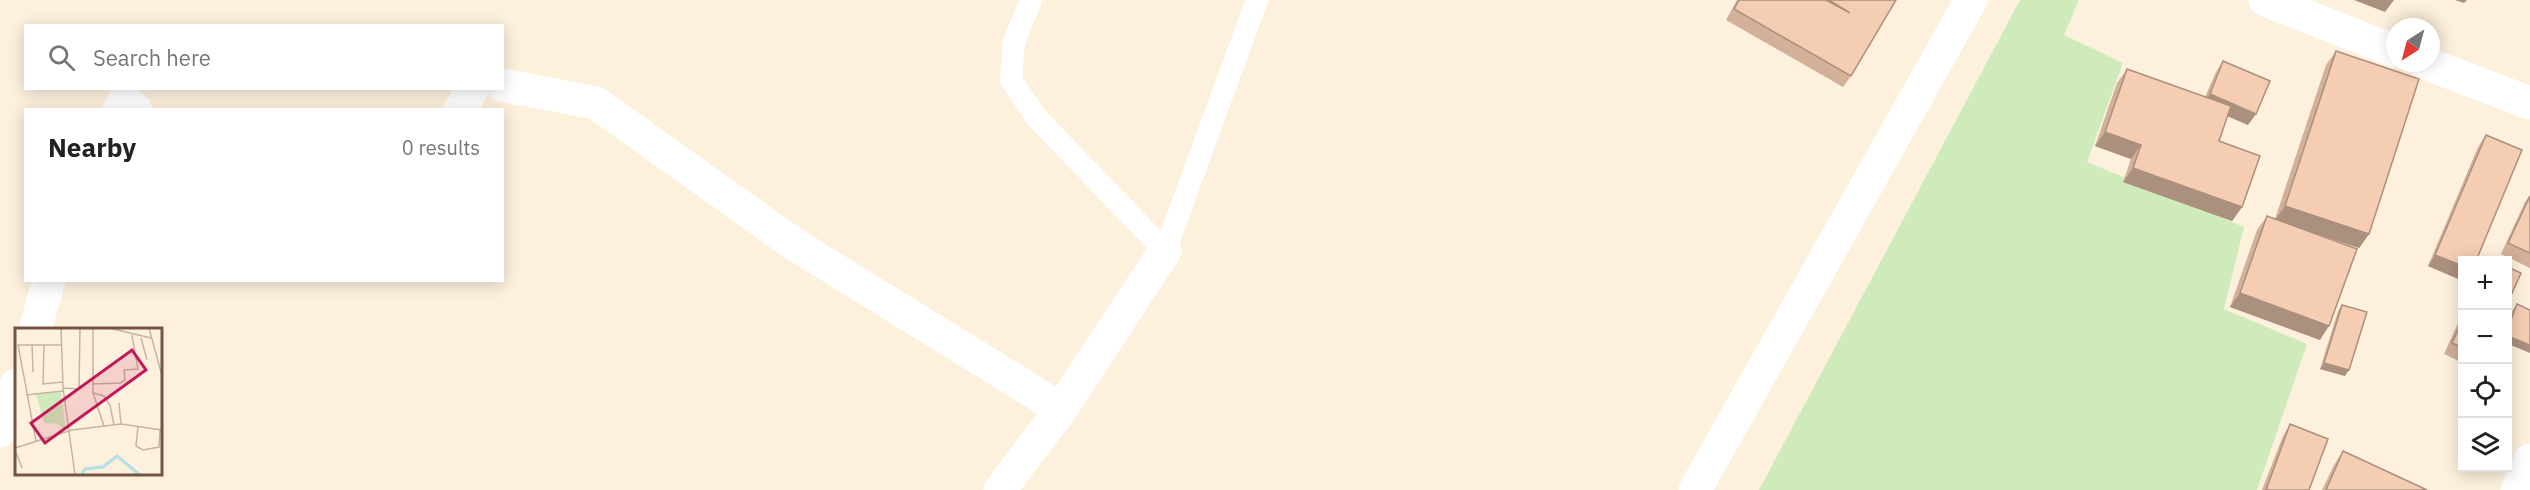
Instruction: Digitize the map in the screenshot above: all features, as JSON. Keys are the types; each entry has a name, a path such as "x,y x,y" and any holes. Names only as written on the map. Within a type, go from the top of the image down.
{"street":[{"path":"1695,490 1971,0"},
{"path":"2265,0 2386,47"},
{"path":"2440,69 2530,103"},
{"path":"504,85 596,103 794,244 1060,409"},
{"path":"461,108 472,90"},
{"path":"120,108 124,100 134,108"},
{"path":"1000,490 1060,409 1165,251"},
{"path":"36,328 48,282"},
{"path":"0,431 15,388"},
{"path":"2517,490 2530,460"}],"lane":[{"path":"1031,0 1014,42 1011,80 1036,117 1165,251 1257,0"}],"green space":[{"path":"2020,0 2079,0 2064,35 2123,63 2087,162 2244,227 2224,309 2307,344 2257,490 1759,490"}],"building":[{"path":"1739,0 1826,0 1850,13 1829,0 1896,0 1851,76 1734,9"},
{"path":"2336,51 2386,68 2386,72 2398,72 2419,79 2369,234 2285,206"},
{"path":"2223,61 2270,81 2256,114 2210,94"},
{"path":"2127,69 2231,106 2219,141 2260,156 2242,207 2133,168 2141,145 2105,132"},
{"path":"2486,135 2522,150 2478,256 2458,256 2458,264 2435,255"},
{"path":"2530,196 2530,253 2508,243"},
{"path":"2267,216 2357,249 2329,326 2240,293"},
{"path":"2512,269 2521,273 2512,293"},
{"path":"2517,304 2530,310 2530,345 2512,338 2512,317"},
{"path":"2342,305 2367,312 2349,370 2324,363"},
{"path":"2458,330 2458,346 2452,343"},
{"path":"2290,424 2328,439 2309,490 2266,490"},
{"path":"2343,451 2427,490 2326,490"}]}
